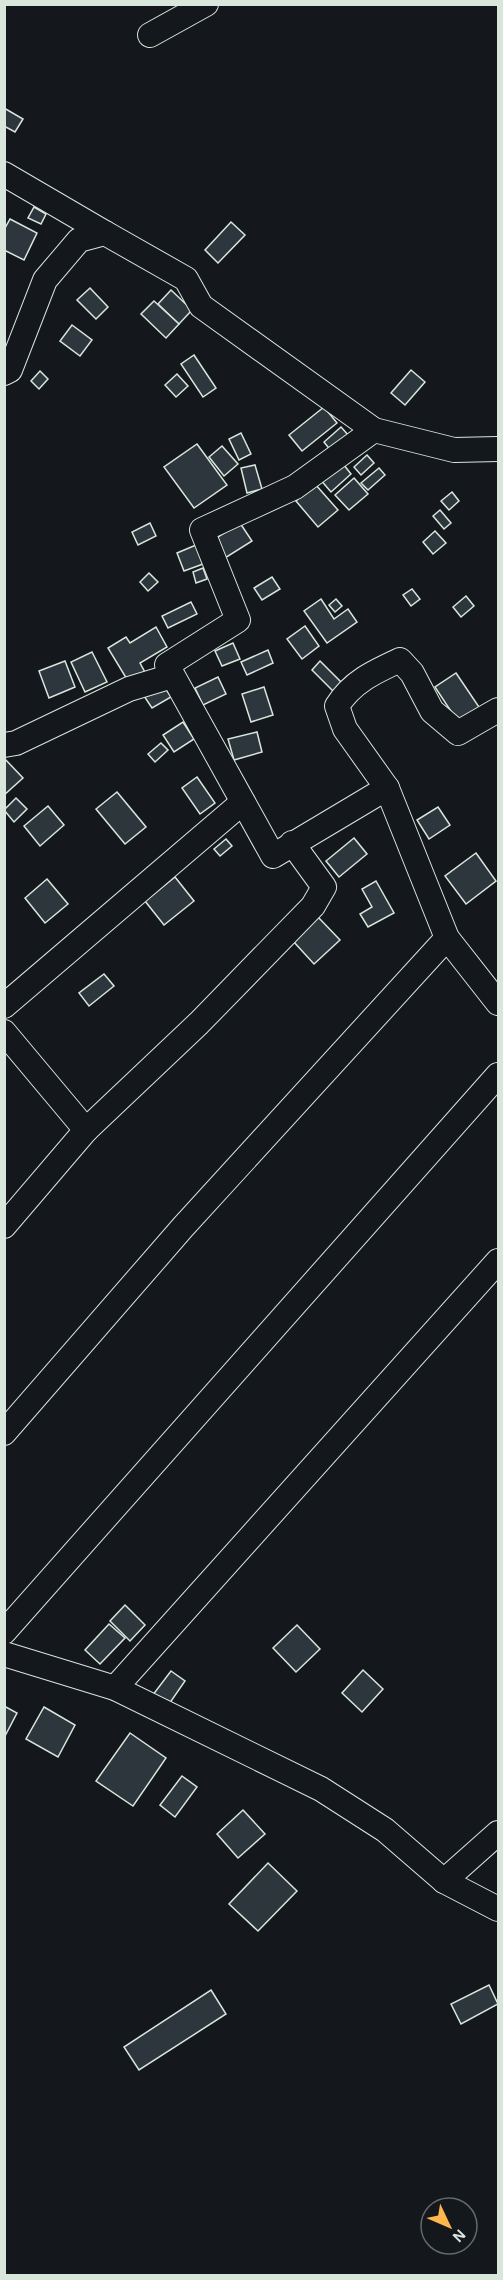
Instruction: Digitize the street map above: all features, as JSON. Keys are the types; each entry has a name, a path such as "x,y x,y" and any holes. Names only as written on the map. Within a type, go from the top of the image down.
{"street":[{"path":"150,35 206,4"},
{"path":"4,174 186,279 201,306 374,430 454,450 498,449"},
{"path":"4,373 10,370 45,280 79,240 105,233"},
{"path":"374,430 295,487 202,530 238,620 166,665 273,856 387,788"},
{"path":"498,710 458,733 432,711 412,673 399,660 369,674 347,690 337,706 345,729 387,788 447,938 498,1003"},
{"path":"4,745 16,743 129,689 172,676"},
{"path":"4,1006 243,802"},
{"path":"4,1226 86,1130 199,1023 313,906 324,887 292,843"},
{"path":"4,1433 183,1227 447,938"},
{"path":"4,1032 86,1130"},
{"path":"4,1632 498,1075"},
{"path":"115,1688 498,1261"},
{"path":"4,1654 115,1688 321,1789 385,1830 444,1881 498,1909"},
{"path":"444,1881 498,1833"}],"building":[{"path":"4,108 23,119 15,132 4,126"},
{"path":"34,207 46,214 41,224 28,218"},
{"path":"10,219 37,233 24,260 4,250 4,230"},
{"path":"231,222 245,235 218,263 205,250"},
{"path":"90,288 108,307 96,319 77,300"},
{"path":"171,290 192,310 179,324 158,304"},
{"path":"154,301 179,324 166,338 141,314"},
{"path":"72,325 92,340 80,356 60,341"},
{"path":"194,355 216,388 203,397 181,364"},
{"path":"411,370 425,382 405,405 391,393"},
{"path":"40,371 48,379 39,389 31,381"},
{"path":"177,374 188,386 176,397 165,385"},
{"path":"324,407 337,423 302,451 289,435"},
{"path":"341,427 349,436 331,451 324,442"},
{"path":"241,433 251,454 239,460 229,439"},
{"path":"197,444 227,485 194,508 164,467"},
{"path":"222,446 238,464 224,476 209,457"},
{"path":"367,455 374,463 361,475 354,467"},
{"path":"340,460 351,474 331,492 319,478"},
{"path":"255,465 262,489 247,493 241,468"},
{"path":"379,468 385,475 368,490 361,483"},
{"path":"354,478 368,494 349,510 335,495"},
{"path":"315,484 338,510 318,527 296,501"},
{"path":"452,492 459,501 449,510 441,501"},
{"path":"440,510 451,523 444,529 433,516"},
{"path":"150,523 156,536 138,545 132,532"},
{"path":"240,523 252,541 225,558 213,540"},
{"path":"435,531 446,543 433,554 423,542"},
{"path":"196,545 203,564 184,571 177,553"},
{"path":"203,568 207,579 196,583 193,572"},
{"path":"149,573 158,582 148,591 140,582"},
{"path":"272,577 280,589 262,600 254,588"},
{"path":"412,589 420,599 411,606 403,595"},
{"path":"466,596 474,606 461,617 453,607"},
{"path":"321,599 334,619 348,609 357,622 327,643 304,611"},
{"path":"336,599 342,606 335,612 329,605"},
{"path":"191,602 197,614 168,628 162,616"},
{"path":"305,626 319,646 302,659 287,639"},
{"path":"156,627 167,647 140,663 147,676 131,686 108,648 126,637 130,643"},
{"path":"233,643 240,659 222,666 215,651"},
{"path":"268,650 273,663 247,675 241,662"},
{"path":"92,652 107,682 85,692 71,662"},
{"path":"65,661 75,687 49,698 39,671"},
{"path":"320,661 345,686 336,694 312,670"},
{"path":"456,673 479,707 458,722 435,687"},
{"path":"218,677 226,694 203,705 195,688"},
{"path":"163,684 171,697 152,708 144,696"},
{"path":"264,687 273,715 251,722 242,694"},
{"path":"183,722 194,739 174,752 163,735"},
{"path":"257,732 262,752 234,760 228,739"},
{"path":"161,743 168,750 155,762 148,754"},
{"path":"4,758 23,778 4,795"},
{"path":"197,777 215,803 200,814 182,788"},
{"path":"117,792 146,827 125,844 96,809"},
{"path":"16,798 27,809 14,822 4,810"},
{"path":"48,806 64,825 40,846 24,826"},
{"path":"438,807 450,825 429,839 417,820"},
{"path":"354,838 367,854 339,877 326,861"},
{"path":"226,839 232,846 220,856 214,849"},
{"path":"476,853 496,881 466,904 445,876"},
{"path":"175,877 194,901 164,925 145,901"},
{"path":"47,879 68,904 45,923 25,898"},
{"path":"376,881 394,913 368,927 360,914 372,907 362,889"},
{"path":"318,917 340,940 314,964 293,941"},
{"path":"104,974 114,986 89,1006 79,993"},
{"path":"125,1605 145,1625 130,1641 110,1621"},
{"path":"109,1624 125,1638 100,1664 85,1650"},
{"path":"297,1625 320,1649 296,1672 273,1648"},
{"path":"363,1670 383,1689 362,1712 342,1693"},
{"path":"171,1671 185,1681 167,1707 152,1696"},
{"path":"4,1706 17,1713 5,1736 4,1736"},
{"path":"44,1707 75,1725 58,1757 26,1739"},
{"path":"130,1733 166,1758 133,1806 96,1781"},
{"path":"182,1776 197,1787 175,1817 160,1805"},
{"path":"243,1810 265,1834 238,1858 217,1834"},
{"path":"268,1863 297,1891 258,1931 229,1904"},
{"path":"489,1985 498,2004 461,2024 451,2004"},
{"path":"211,1990 226,2014 139,2070 124,2047"}]}
